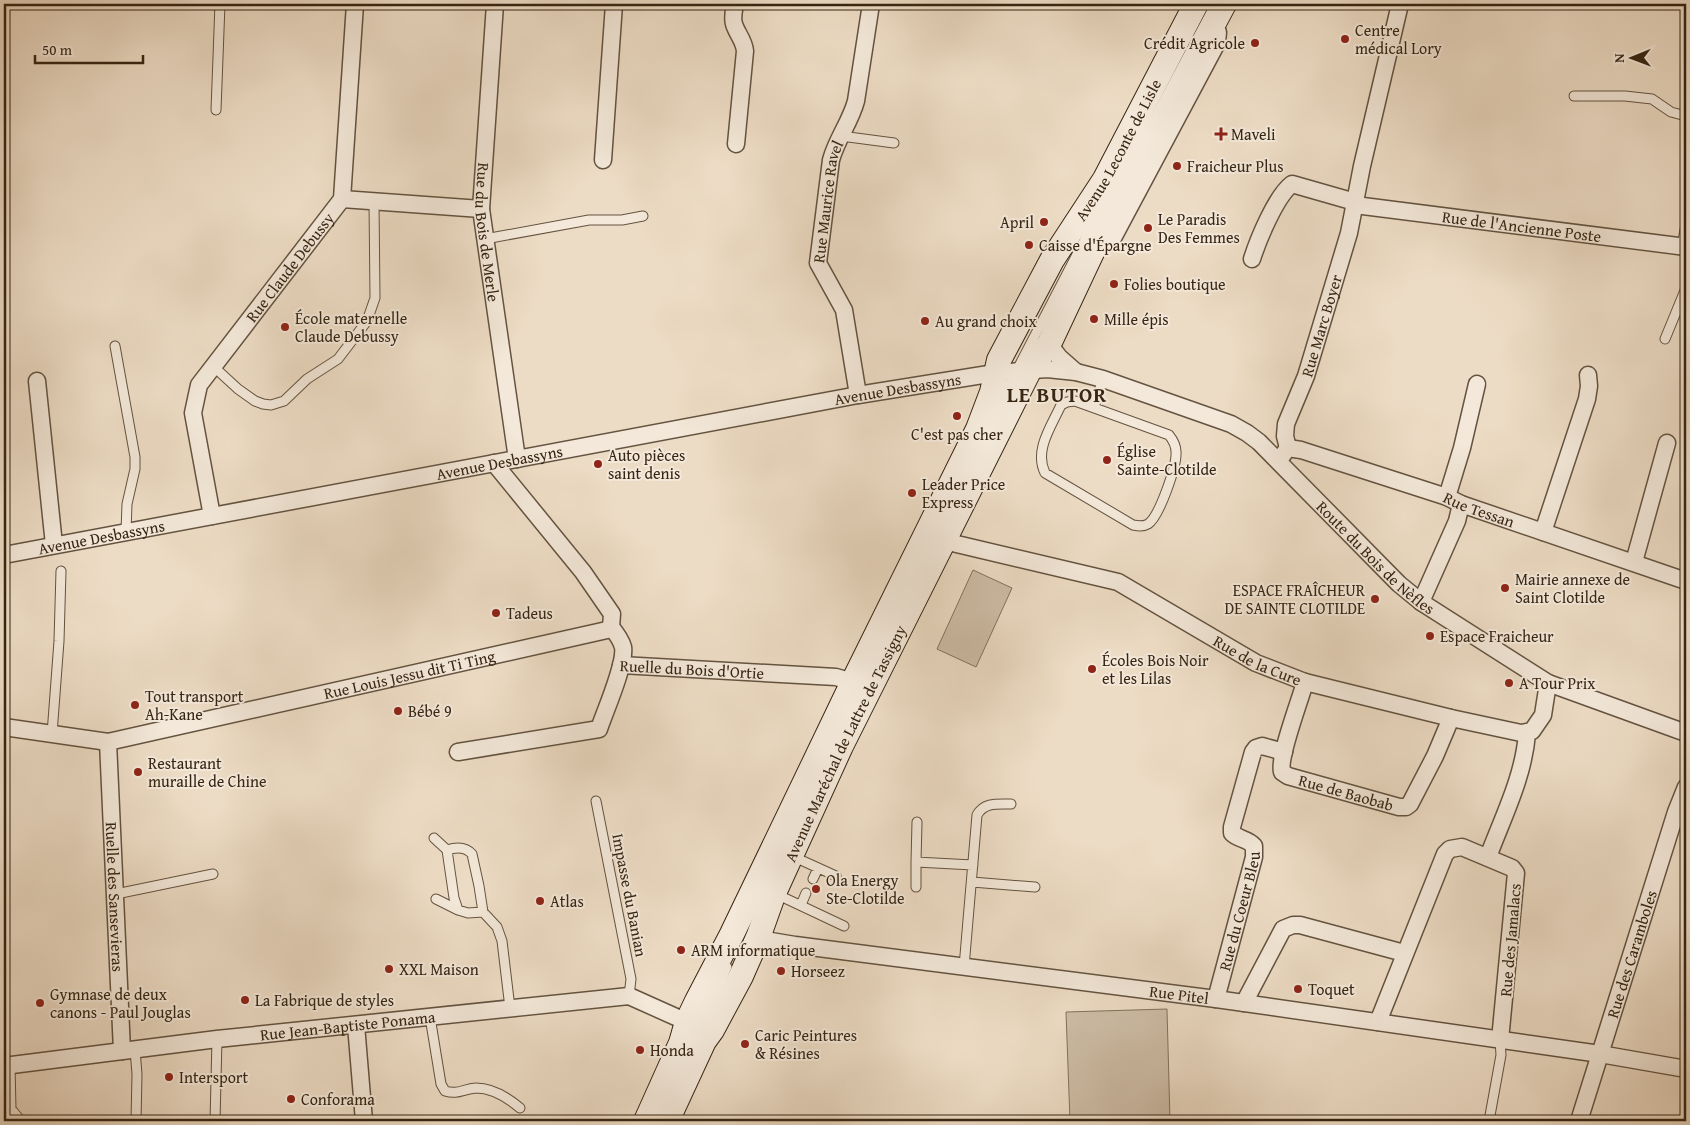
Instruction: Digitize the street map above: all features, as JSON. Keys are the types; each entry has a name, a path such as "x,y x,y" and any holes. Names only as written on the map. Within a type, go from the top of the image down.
{"main road":[{"name":"Avenue Leconte de Lisle","path":"1196,4 1108,173 1052,260 999,360 1014,371 1049,344 1096,246 1224,4"},
{"name":"Avenue Maréchal de Lattre de Tassigny","path":"667,1121 704,1042 731,996 753,930 774,893 841,746 944,541 1014,371"},
{"name":"Avenue Maréchal de Lattre de Tassigny","path":"646,1121 681,1044 691,1031 732,934 853,682 978,429 992,392 1014,371"}],"street":[{"name":"Rue Claude Debussy","path":"212,516 193,413 199,385 342,199 355,4"},
{"name":"Rue du Bois de Merle","path":"495,4 481,209 518,459"},
{"path":"602,160 614,4"},
{"path":"735,4 734,24 744,42 745,51 736,144"},
{"name":"Rue Maurice Ravel","path":"858,395 844,310 818,263 831,160 835,147 852,116 856,101 871,4"},
{"name":"Rue Marc Boyer","path":"1288,448 1286,424 1306,376 1349,233 1362,166 1400,4"},
{"path":"1252,260 1256,247 1278,202 1292,184 1355,204"},
{"path":"342,199 481,209"},
{"name":"Rue de l'Ancienne Poste","path":"1355,204 1684,247"},
{"path":"1049,344 1076,372"},
{"name":"Route du Bois de Nèfles","path":"1014,371 1047,369 1076,372 1103,379 1232,424 1259,442 1398,584 1421,602 1548,683 1686,733"},
{"name":"Avenue Desbassyns","path":"4,555 858,395 1014,371"},
{"path":"1543,532 1588,399 1588,375"},
{"path":"37,381 54,545"},
{"path":"1421,602 1457,521 1454,501 1462,448 1478,384"},
{"path":"1634,562 1667,443"},
{"path":"1278,462 1288,448"},
{"name":"Rue Tessan","path":"1288,448 1301,450 1454,501 1686,581"},
{"path":"494,463 582,572 612,614 611,627 618,636 623,648 621,665"},
{"name":"Rue de la Cure","path":"944,541 1118,582 1256,663 1304,682 1451,718 1527,733"},
{"name":"Rue Louis Jessu dit Ti Ting","path":"4,727 108,742 607,630 611,627"},
{"name":"Ruelle du Bois d'Ortie","path":"458,752 599,729 621,665 836,677 853,682"},
{"name":"Rue de Baobab","path":"1304,682 1280,766 1282,772 1288,776 1399,807 1406,808 1410,804 1431,764 1451,718"},
{"path":"1488,857 1517,779 1527,733 1532,731 1543,715 1548,683"},
{"name":"Ruelle des Sansevieras","path":"108,742 116,894 129,1051"},
{"name":"Rue du Coeur Bleu","path":"1216,999 1254,857 1254,846 1249,840 1232,833 1232,827 1253,752 1256,748 1262,746 1284,752"},
{"name":"Rue des Caramboles","path":"1579,1121 1676,812 1686,787"},
{"name":"Rue des Jamalacs","path":"1378,1022 1445,854 1450,849 1462,847 1512,868 1516,873 1500,1040"},
{"path":"1244,1003 1283,929 1293,925 1300,925 1404,953"},
{"name":"Rue Pitel","path":"753,930 771,940 795,945 1216,999 1600,1054 1686,1069"},
{"name":"Rue Jean-Baptiste Ponama","path":"7,1066 217,1040 629,996 691,1031"},
{"path":"356,1025 364,1121"}],"lane":[{"path":"216,110 220,4"},
{"path":"1163,48 1186,4"},
{"path":"1574,96 1625,96 1652,99 1671,112 1686,116"},
{"path":"841,136 894,143"},
{"path":"214,366 238,389 254,401 271,405 284,400 306,379 338,359 367,321 375,298 374,202"},
{"path":"485,240 590,220 622,220 643,216"},
{"path":"1684,247 1686,224"},
{"path":"1666,340 1686,288"},
{"path":"115,346 135,469 127,504 126,532"},
{"path":"1003,397 1014,371"},
{"path":"1094,406 1103,379"},
{"path":"1075,401 1094,406 1169,434 1173,440 1176,452 1174,469 1155,516 1146,525 1133,525 1045,473 1043,469 1040,456 1043,444 1061,405 1075,401"},
{"name":"Avenue Maréchal de Lattre de Tassigny","path":"753,930 798,811 994,415"},
{"path":"52,734 59,641 61,571"},
{"name":"Impasse du Banian","path":"596,801 631,979 629,996"},
{"path":"964,967 977,815 979,810 986,806 1011,804"},
{"path":"916,886 917,822"},
{"path":"434,838 447,850 454,898 458,910"},
{"path":"447,850 456,847 469,850 472,854 482,912 497,927 502,941 510,1008"},
{"path":"792,856 836,876"},
{"path":"916,862 973,865"},
{"path":"813,879 818,868"},
{"path":"116,894 213,874"},
{"path":"972,882 1036,887"},
{"path":"774,893 844,926"},
{"path":"801,905 806,893"},
{"path":"436,899 468,913 482,912"},
{"name":"Avenue Maréchal de Lattre de Tassigny","path":"691,1031 730,961"},
{"path":"430,1017 441,1084 445,1091 454,1094 476,1088 494,1091 520,1108"},
{"path":"215,1121 217,1040"},
{"path":"1489,1121 1501,1055 1500,1040"},
{"path":"129,1051 138,1074 136,1121"},
{"path":"7,1066 11,1109 21,1121"},
{"path":"656,1121 668,1094"}],"shaded area":[{"path":"973,570 1012,588 976,667 937,649"},
{"path":"1167,1009 1170,1121 1070,1121 1066,1012"}],"place":[{"name":"Centre médical Lory","path":"1345,39"},
{"name":"Crédit Agricole","path":"1255,43"},
{"name":"Maveli","path":"1221,134"},
{"name":"Fraicheur Plus","path":"1177,166"},
{"name":"April","path":"1044,222"},
{"name":"Le Paradis Des Femmes","path":"1148,228"},
{"name":"Caisse d'Épargne","path":"1029,245"},
{"name":"Folies boutique","path":"1114,284"},
{"name":"Mille épis","path":"1094,319"},
{"name":"Au grand choix","path":"925,321"},
{"name":"École maternelle Claude Debussy","path":"285,327"},
{"name":"C'est pas cher","path":"957,416"},
{"name":"Église Sainte-Clotilde","path":"1107,460"},
{"name":"Auto pièces saint denis","path":"598,464"},
{"name":"Leader Price Express","path":"912,493"},
{"name":"Mairie annexe de Saint Clotilde","path":"1505,588"},
{"name":"ESPACE FRAÎCHEUR DE SAINTE CLOTILDE","path":"1375,599"},
{"name":"Tadeus","path":"496,613"},
{"name":"Espace Fraicheur","path":"1430,636"},
{"name":"Écoles Bois Noir et les Lilas","path":"1092,669"},
{"name":"A Tour Prix","path":"1509,683"},
{"name":"Tout transport Ah-Kane","path":"135,705"},
{"name":"Bébé 9","path":"398,711"},
{"name":"Restaurant muraille de Chine","path":"138,772"},
{"name":"Ola Energy Ste-Clotilde","path":"816,889"},
{"name":"Atlas","path":"540,901"},
{"name":"ARM informatique","path":"681,950"},
{"name":"XXL Maison","path":"389,969"},
{"name":"Horseez","path":"781,971"},
{"name":"Toquet","path":"1298,989"},
{"name":"La Fabrique de styles","path":"245,1000"},
{"name":"Gymnase de deux canons - Paul Jouglas","path":"40,1003"},
{"name":"Caric Peintures & Résines","path":"745,1044"},
{"name":"Honda","path":"640,1050"},
{"name":"Intersport","path":"169,1077"},
{"name":"Conforama","path":"291,1099"}],"district":[{"name":"LE BUTOR","path":"1057,395"}]}
